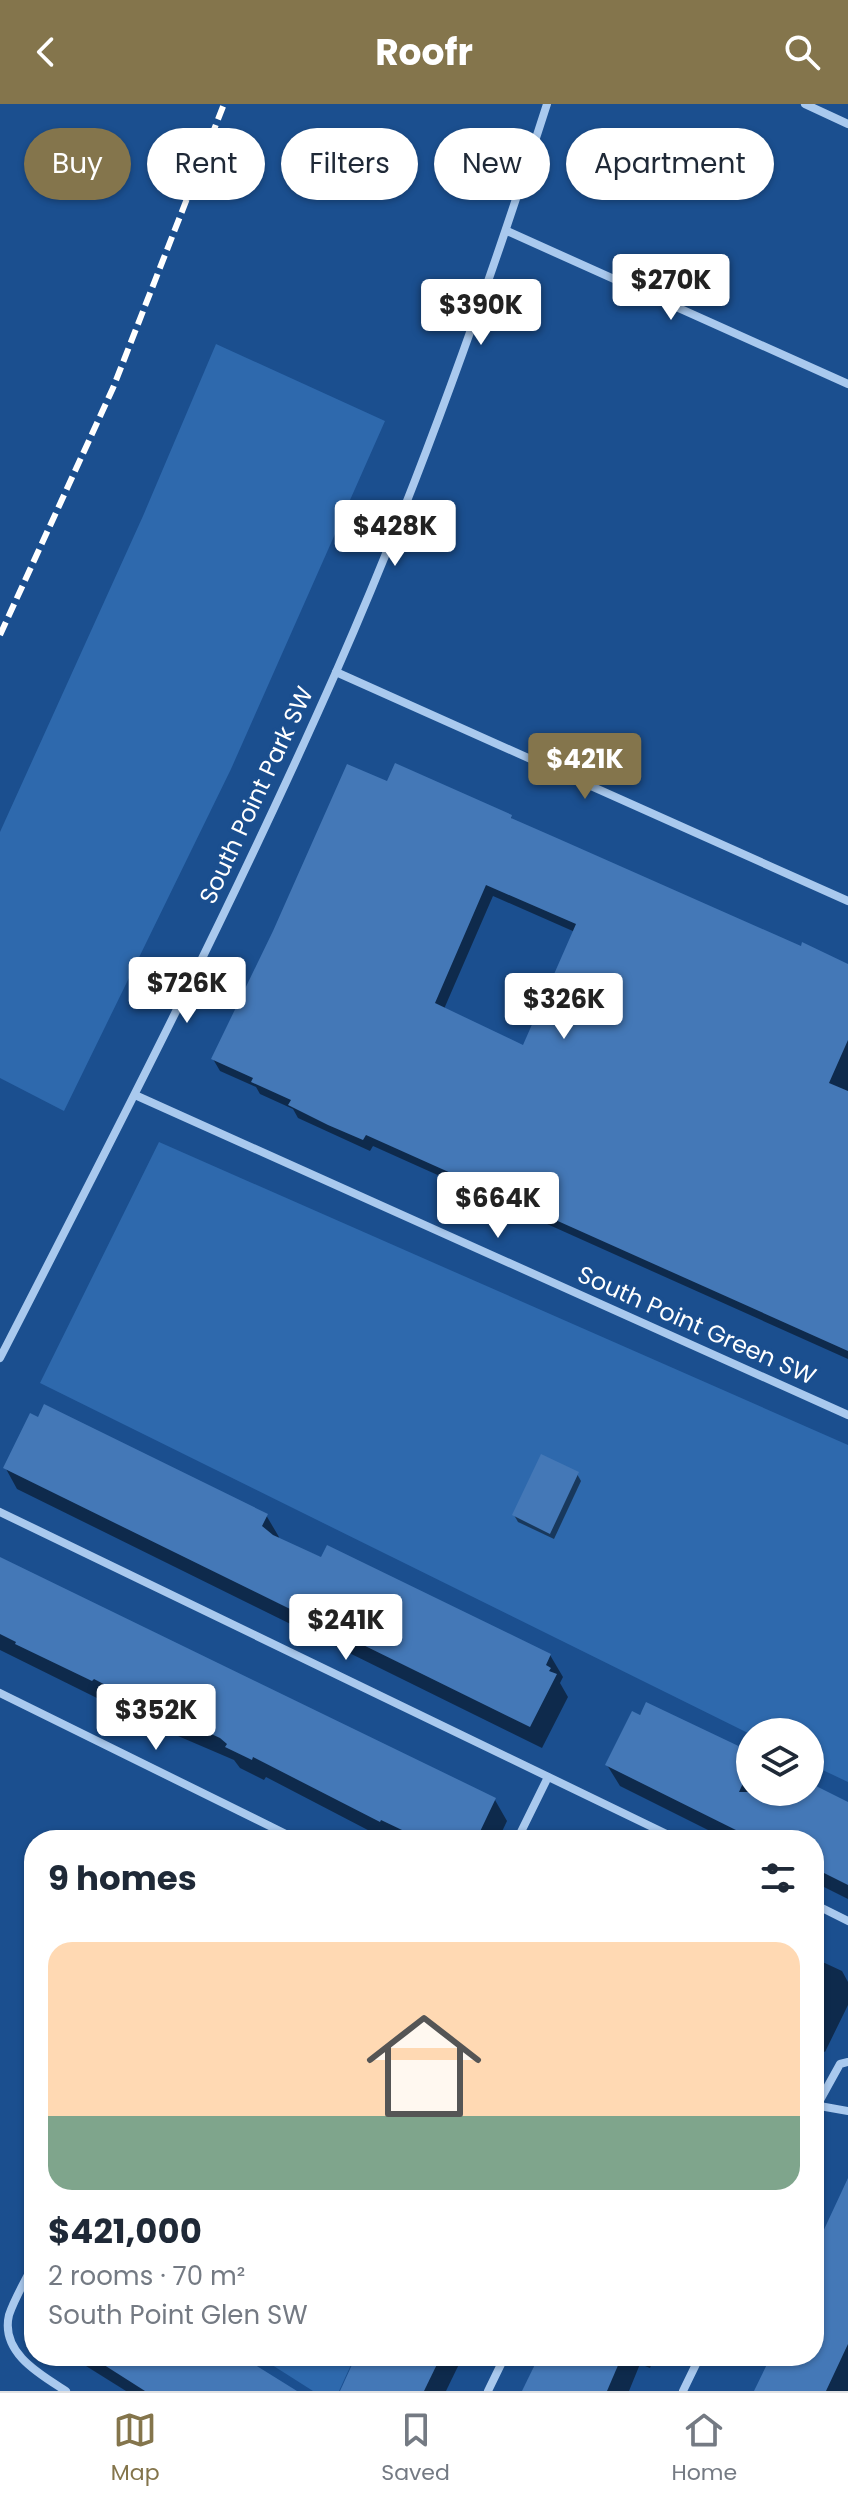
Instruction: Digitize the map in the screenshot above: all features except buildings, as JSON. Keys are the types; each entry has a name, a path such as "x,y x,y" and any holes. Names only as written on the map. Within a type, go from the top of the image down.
{"street":[{"name":"South Point Park SW","path":"0,1358 135,1095 336,672 425,451 507,231 547,104"},
{"path":"805,104 848,124"},
{"path":"507,231 848,384"},
{"path":"336,672 848,901"},
{"name":"South Point Green SW","path":"135,1095 848,1415"},
{"path":"0,1512 658,1830"},
{"path":"0,1693 278,1830"},
{"path":"522,1830 548,1777"},
{"path":"824,1909 848,1921"},
{"path":"824,2092 840,2064 848,2062"},
{"path":"824,2108 848,2111"},
{"path":"24,2284 8,2318 9,2338 24,2362"},
{"path":"30,2366 66,2391"},
{"path":"488,2391 500,2366"},
{"path":"683,2391 695,2366"}],"shaded area":[{"path":"216,344 385,421 231,769 64,1111 0,1078 0,832 143,516"},
{"path":"159,1142 848,1445 848,1782 824,1771 824,1718 736,1718 736,1727 40,1383"},
{"path":"274,2366 350,2366 339,2391 313,2391"}],"railway":[{"path":"0,635 113,388 224,104"}]}
